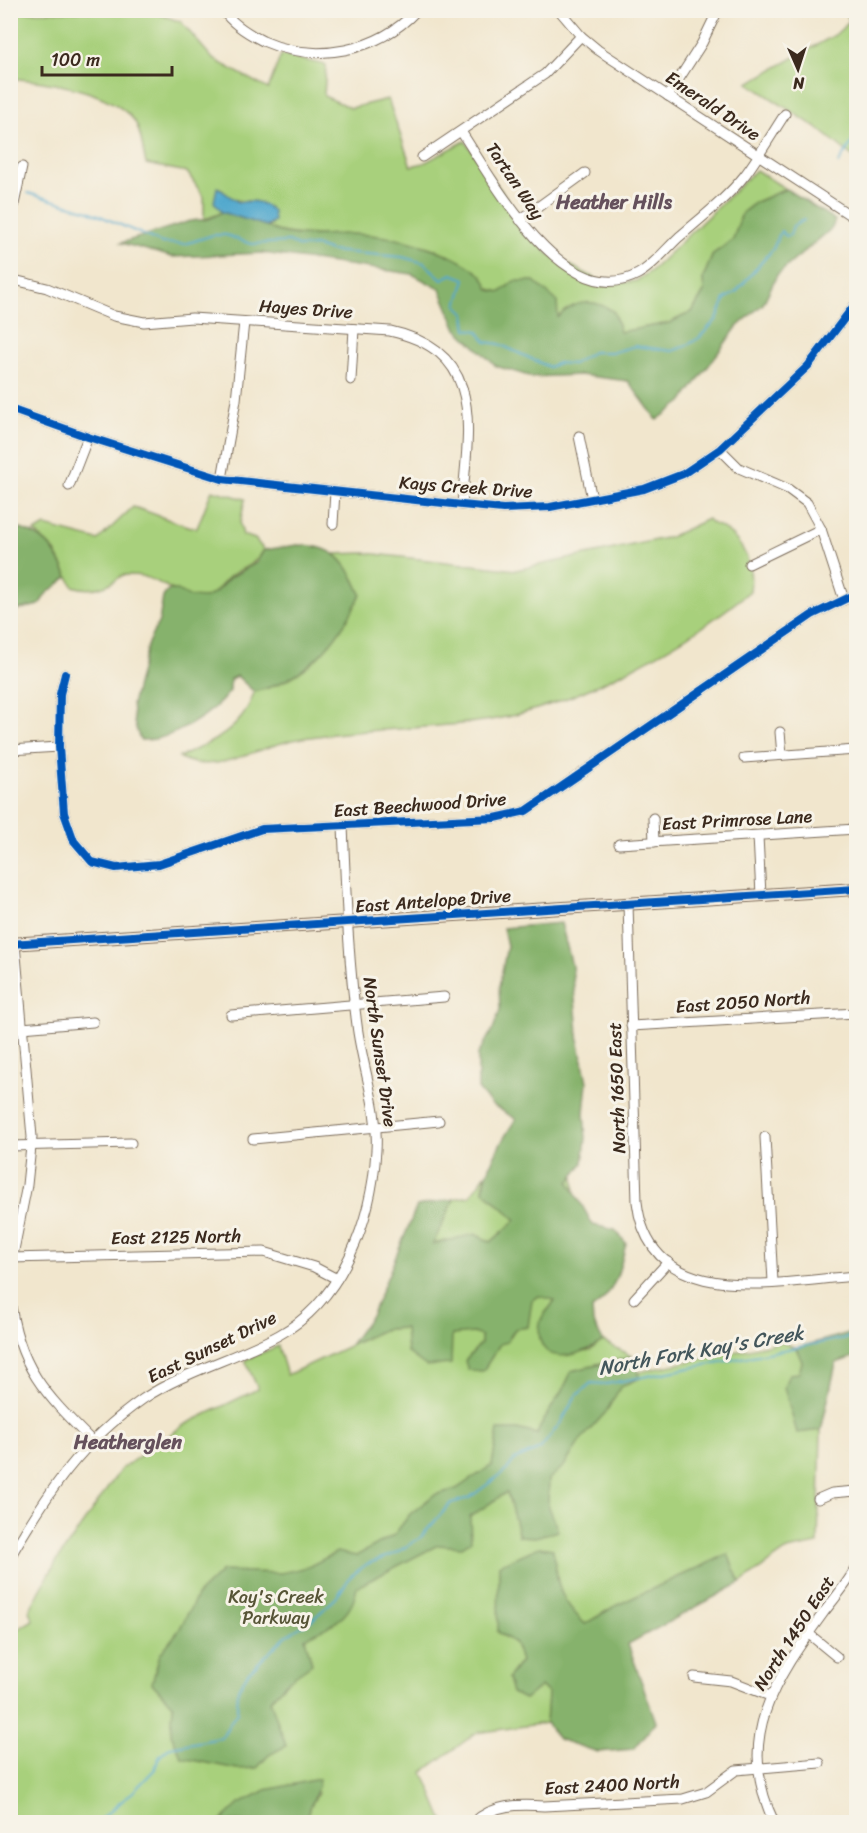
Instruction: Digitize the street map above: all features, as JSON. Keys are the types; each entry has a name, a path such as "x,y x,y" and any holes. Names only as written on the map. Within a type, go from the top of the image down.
{"main road":[{"name":"East Antelope Drive","path":"13,944 856,889"}],"street":[{"path":"223,10 249,34 278,47 307,53 342,51 366,45 392,33 417,10"},
{"name":"Emerald Drive","path":"559,10 581,36 758,156 856,219"},
{"path":"668,96 702,43 718,10"},
{"path":"422,157 462,133 545,74 581,36"},
{"name":"Tartan Way","path":"462,133 520,220 537,241 555,258 592,278 615,281 638,274 720,201 744,176 785,114"},
{"path":"10,223 22,167"},
{"path":"520,220 585,173"},
{"name":"Hayes Drive","path":"10,279 47,288 114,316 144,322 192,318 354,329 412,336 441,352 458,377 467,404 462,505"},
{"name":"Kays Creek Drive","path":"10,409 88,437 222,479 462,505 503,508 550,507 644,489 683,474 720,449 808,366 856,303"},
{"path":"222,479 236,400 244,322"},
{"path":"351,380 354,329"},
{"path":"579,436 592,499"},
{"path":"69,486 88,437"},
{"path":"720,449 739,468 788,489 807,503 821,530 844,600"},
{"path":"333,524 335,492"},
{"path":"749,564 821,530"},
{"name":"East Beechwood Drive","path":"65,674 60,694 59,747 64,813 74,841 92,862 116,868 159,864 262,829 495,818 526,812 812,615 856,594"},
{"path":"780,732 782,755"},
{"path":"10,750 59,747"},
{"path":"744,758 856,750"},
{"path":"653,818 654,842"},
{"name":"North Sunset Drive","path":"343,826 354,1003 361,1054 376,1126 374,1175"},
{"name":"East Primrose Lane","path":"620,844 856,830"},
{"path":"758,836 761,895"},
{"name":"North 1650 East","path":"628,904 639,1216 654,1248 668,1262 688,1276 702,1281 734,1284 856,1276"},
{"path":"10,1270 27,1185 31,1146 31,1113 13,944"},
{"path":"231,1015 444,997"},
{"name":"East 2050 North","path":"632,1026 856,1013"},
{"path":"10,1029 93,1022"},
{"path":"253,1139 439,1121"},
{"path":"765,1137 773,1282"},
{"path":"10,1146 131,1143"},
{"name":"East Sunset Drive","path":"10,1557 45,1498 91,1440 146,1398 189,1374 278,1335 298,1323 316,1308 337,1279 363,1220 374,1175"},
{"name":"East 2125 North","path":"11,1258 264,1252 314,1267 337,1279"},
{"path":"634,1299 668,1262"},
{"path":"10,1298 18,1339 33,1376 49,1398 91,1440"},
{"path":"818,1499 839,1491 856,1491"},
{"name":"North 1450 East","path":"774,1822 764,1803 757,1767 761,1724 770,1696 809,1634 856,1567"},
{"path":"809,1634 837,1657"},
{"path":"694,1677 731,1681 770,1696"},
{"name":"East 2400 North","path":"474,1822 501,1807 519,1804 554,1805 695,1797 735,1770 820,1763"}],"green space":[{"path":"150,11 181,22 213,59 268,89 281,55 326,65 324,96 351,108 388,99 411,166 424,163 465,141 547,253 608,285 636,281 651,271 756,170 786,189 756,202 742,213 733,240 713,254 703,278 704,292 692,312 669,323 620,332 614,312 607,308 585,303 571,308 558,318 515,281 501,292 493,290 453,258 426,246 376,236 306,235 277,231 267,226 271,225 273,211 257,202 235,199 220,188 223,213 204,219 204,197 187,172 146,164 136,123 122,109 108,100 76,89 11,78 10,12"},
{"path":"845,11 856,11 856,159 820,130 748,83 835,35 850,21"},
{"path":"786,189 835,220 832,228 777,275 763,304 737,327 682,402 657,420 628,381 580,375 532,377 496,366 457,329 440,289 412,274 263,253 172,257 121,243 190,221 209,219 222,212 267,226 275,231 297,235 354,234 403,240 436,250 467,265 480,274 489,290 501,292 514,281 534,281 557,301 558,317 572,307 585,302 607,307 614,312 620,332 669,323 692,312 704,292 703,278 713,254 733,240 742,213 756,202"},
{"path":"212,490 245,499 240,524 243,535 255,539 264,550 256,560 233,574 207,597 192,597 137,575 123,575 100,588 87,589 73,586 55,551 35,532 45,526 98,540 133,507 197,528"},
{"path":"708,519 732,535 743,549 749,564 750,591 696,631 630,669 595,686 527,712 496,719 445,726 318,736 293,740 235,759 206,764 179,757 204,746 225,733 242,716 254,692 290,678 305,668 331,643 361,594 354,579 334,554 366,553 516,570 670,537"},
{"path":"14,527 34,534 48,544 68,577 46,594 39,605 11,611 10,535"},
{"path":"297,545 321,548 338,557 350,572 361,594 331,643 305,668 273,686 254,692 237,676 230,679 230,691 202,717 164,736 140,740 134,722 132,704 148,643 159,621 163,597 168,590 177,590 191,597 205,598 217,591 229,578 256,563 264,550"},
{"name":"Kay's Creek Parkway","path":"561,923 583,1351 590,1350 603,1341 633,1357 596,1364 611,1378 781,1342 796,1348 856,1356 836,1363 821,1430 818,1544 787,1550 740,1583 628,1644 585,1624 498,1632 515,1643 521,1661 508,1678 525,1699 541,1686 549,1693 546,1723 476,1733 423,1772 444,1822 305,1822 318,1793 292,1786 279,1788 282,1822 11,1822 10,1634 33,1620 29,1611 56,1562 121,1469 184,1425 258,1389 245,1360 278,1346 287,1375 385,1329 406,1328 407,1343 542,1236"},
{"path":"561,923 572,966 579,1044 587,1082 583,1163 569,1182 593,1225 615,1230 626,1243 619,1271 611,1288 600,1303 592,1309 593,1322 603,1341 571,1355 560,1356 551,1353 544,1348 540,1338 540,1323 554,1300 539,1296 532,1300 528,1327 515,1329 507,1342 500,1344 483,1371 468,1370 465,1361 481,1343 481,1336 473,1333 452,1335 451,1364 426,1366 407,1352 405,1328 385,1329 350,1345 372,1314 417,1206 454,1199 433,1244 475,1234 491,1242 516,1220 483,1190 496,1153 516,1119 491,1104 478,1089 478,1054 493,1029 500,1010 499,987 507,946 503,928"},
{"path":"486,1174 483,1190 516,1220 491,1242 432,1244 454,1199 470,1196"},
{"path":"856,1331 856,1356 836,1363 821,1430 797,1433 784,1387 789,1374 799,1373 802,1362 796,1348"},
{"path":"633,1357 640,1378 621,1386 606,1412 580,1441 564,1466 549,1479 548,1504 558,1531 535,1537 519,1536 507,1492 470,1517 471,1541 462,1547 438,1545 357,1587 351,1607 339,1620 305,1638 312,1664 289,1680 270,1700 286,1746 269,1755 257,1768 237,1769 182,1758 171,1734 173,1706 152,1683 160,1654 179,1630 198,1594 222,1571 281,1573 308,1567 337,1552 356,1556 394,1535 410,1514 434,1495 456,1489 492,1465 498,1430 521,1430 537,1434 571,1371"},
{"path":"539,1547 553,1549 560,1590 569,1606 585,1624 615,1606 728,1554 740,1583 628,1644 656,1722 634,1749 598,1752 558,1739 546,1723 548,1693 541,1686 525,1699 512,1693 508,1678 521,1661 515,1643 498,1632 499,1565"},
{"path":"319,1779 317,1791 305,1822 220,1822 239,1804 266,1790"}],"water":[{"path":"217,187 238,202 252,201 264,204 273,211 274,221 266,226 222,212 214,202"}],"waterway":[{"path":"838,164 856,136"},
{"path":"28,193 89,211 162,243 185,244 213,235 226,235 251,244 289,242 300,247 316,246 331,251 402,257 424,263 442,279 452,274 465,279 457,305 465,314 467,329 478,331 486,342 499,344 549,367 558,363 573,364 593,352 614,352 635,346 672,351 686,346 699,338 717,319 725,299 736,292 773,249 781,231 786,236 790,235 793,226 804,220"},
{"name":"North Fork Kay's Creek","path":"97,1822 134,1791 155,1769 159,1757 170,1747 221,1738 237,1712 238,1689 248,1673 287,1635 312,1620 336,1598 351,1576 367,1564 394,1554 420,1538 451,1503 469,1498 507,1470 514,1460 540,1449 562,1421 575,1397 591,1383 606,1384 856,1336"}],"cycle path":[{"path":"10,409 88,437 222,479 503,509 550,507 644,489 683,474 720,449 808,366 856,303"},
{"path":"65,674 60,694 59,747 64,813 74,841 92,862 116,868 159,864 262,829 495,818 526,811 812,615 856,594"},
{"path":"10,944 856,889"}],"district":[{"name":"Heather Hills","path":"614,202"},
{"name":"Heatherglen","path":"128,1442"}]}
